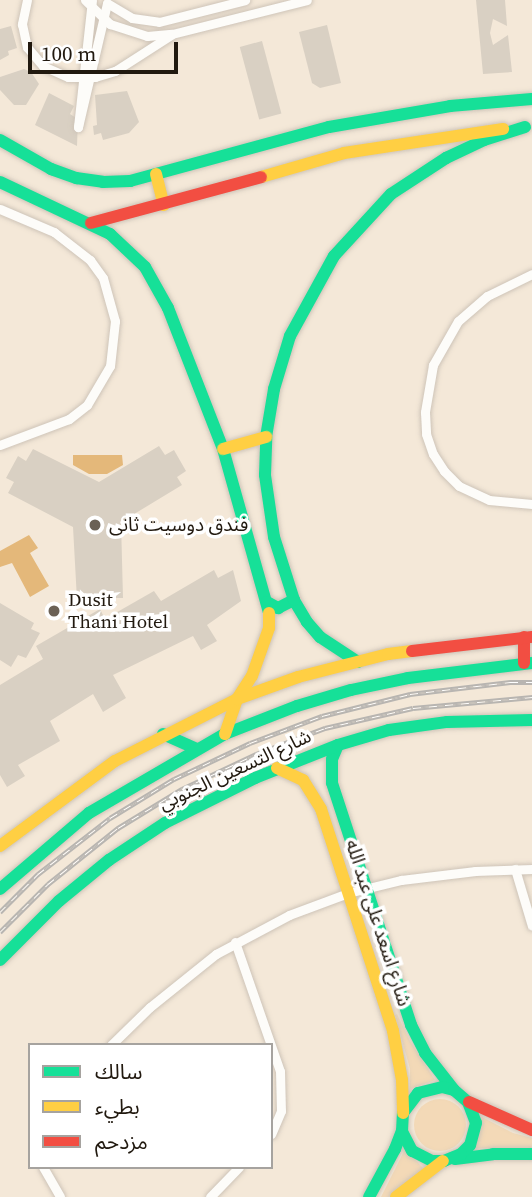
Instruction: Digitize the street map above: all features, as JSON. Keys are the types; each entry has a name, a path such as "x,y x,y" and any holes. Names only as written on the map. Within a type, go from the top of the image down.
{"street":[{"path":"27,0 22,24 27,47 43,66 68,77 95,77 115,71 172,34"},
{"path":"85,0 103,19 126,32 147,36 172,34 266,4 307,0"},
{"path":"92,0 78,127 107,3 132,18 159,22 245,0"},
{"path":"0,140 40,164 76,178 103,182 130,181 213,156 329,127 450,106 532,99"},
{"path":"91,223 164,205 344,153 434,137 528,127"},
{"path":"358,662 320,637 294,600 268,508 266,437 274,389 290,336 310,295 334,256 391,194 446,159 484,140 528,127"},
{"path":"156,174 164,205"},
{"path":"0,182 91,223 128,249 158,287 223,449 267,602 269,628 252,676 237,699 225,734"},
{"path":"0,209 54,232 90,260 111,299 115,333 110,366 87,405 69,419 0,445"},
{"path":"532,274 487,296 458,321 433,365 425,412 426,434 433,454 458,486 489,500 532,504"},
{"path":"223,449 266,437"},
{"path":"267,602 278,608 294,600"},
{"path":"0,846 91,776 163,734 237,699 298,677 419,649 528,637 528,663"},
{"name":"شارع التسعين الجنوبي","path":"0,889 89,813 225,734 296,706 360,688 408,678 528,663"},
{"name":"شارع التسعين الجنوبي","path":"0,960 59,901 118,853 192,808 277,768 338,745 389,730 447,722 532,719"},
{"path":"163,734 197,749"},
{"name":"شارع اسعد على عبد الله","path":"338,745 332,759 332,783 411,1025 434,1066 454,1090"},
{"name":"شارع اسعد على عبد الله","path":"277,768 303,780 315,797 393,1031 402,1080 403,1113"},
{"path":"515,869 532,926"},
{"path":"113,1043 150,1007 235,942 289,915 365,888 438,874 532,869"},
{"path":"235,942 271,1043"},
{"path":"273,1049 281,1071 281,1111 273,1129"},
{"path":"369,1197 387,1167 402,1131 403,1113 418,1093 442,1087 454,1090 468,1102 532,1130"},
{"path":"396,1197 447,1160 461,1154 474,1135 476,1123 468,1102"},
{"path":"402,1131 406,1142 421,1157 447,1160 493,1154 532,1154"},
{"path":"44,1169 60,1197"},
{"path":"210,1197 237,1169"}],"shaded area":[{"path":"73,455 122,455 123,465 107,474 89,474 73,465"},
{"path":"29,535 38,548 30,553 49,586 30,597 12,563 0,567 0,551"},
{"path":"397,1014 410,1041 435,1080 410,1089 410,1069 395,1015"},
{"path":"440,1099 459,1106 466,1125 459,1144 440,1151 421,1144 414,1125 421,1106"},
{"path":"482,1117 513,1133 532,1138 532,1149 475,1148"},
{"path":"405,1149 424,1169 389,1197 381,1197"}],"building":[{"path":"476,0 505,0 507,26 493,19 490,33 493,45 508,35 512,72 483,74"},
{"path":"327,25 341,83 320,88 312,83 299,32"},
{"path":"11,26 17,48 8,51 9,55 0,60 0,29"},
{"path":"262,41 281,113 259,119 240,47"},
{"path":"24,69 31,72 39,84 26,105 14,105 0,90 0,77"},
{"path":"127,91 139,122 129,133 103,140 101,133 94,135 93,126 97,125 95,95"},
{"path":"49,93 74,106 70,114 78,119 77,146 35,125"},
{"name":"فندق دوسيت ثانى","path":"159,446 165,455 174,450 186,471 177,477 182,485 121,522 123,598 114,598 114,606 85,607 85,600 77,600 73,527 8,493 14,482 6,478 18,456 26,461 33,449 99,482"},
{"name":"فندق دوسيت ثانى","path":"214,570 218,578 233,570 241,601 207,625 217,641 201,650 193,636 113,675 126,698 103,712 93,694 50,721 60,741 18,765 25,776 7,787 0,775 0,685 43,659 36,646 100,609 105,619 154,591 161,601"},
{"path":"0,603 34,623 31,629 40,633 26,658 18,655 11,667 0,660"}],"railway":[{"path":"0,912 38,874 110,818 174,779 250,743 322,716 410,694 510,682 532,682"},
{"path":"0,932 48,884 118,828 182,789 256,754 325,728 413,708 532,697"}],"traffic: fast":[{"path":"0,140 51,169 76,178 103,182 130,181 329,127 450,106 532,99"},
{"path":"358,662 320,637 307,622 294,600 274,537 265,475 266,437 274,389 290,336 334,256 391,194 446,158 484,140 525,127"},
{"path":"0,182 110,234 145,267 168,308 223,449 269,613"},
{"path":"267,602 278,608 294,600"},
{"path":"0,889 89,813 225,734 297,706 351,690 408,678 532,663"},
{"path":"0,960 59,901 109,860 165,823 255,778 338,745 389,730 447,722 532,720"},
{"path":"163,734 197,749"},
{"path":"338,745 332,759 332,783 411,1025 425,1053 454,1090"},
{"path":"369,1197 395,1149 402,1131 403,1113 418,1093 442,1087 454,1090 468,1102 476,1123 470,1145 461,1154 444,1161 432,1161 412,1151 402,1131"},
{"path":"455,1159 493,1154 532,1154"}],"traffic: slow":[{"path":"261,177 344,153 503,129"},
{"path":"156,174 164,205"},
{"path":"223,449 266,437"},
{"path":"225,734 237,699 252,676 269,628 269,613"},
{"path":"0,846 115,761 237,699 298,677 388,654 412,651"},
{"path":"277,768 303,780 321,809 393,1031 402,1080 403,1113"},
{"path":"396,1197 443,1161"}],"traffic: jam":[{"path":"91,223 261,177"},
{"path":"524,637 524,663"},
{"path":"412,651 532,637"},
{"path":"469,1102 532,1130"}],"place":[{"name":"فندق دوسيت ثانى","path":"95,525"},
{"name":"Dusit Thani Hotel","path":"54,611"}]}
